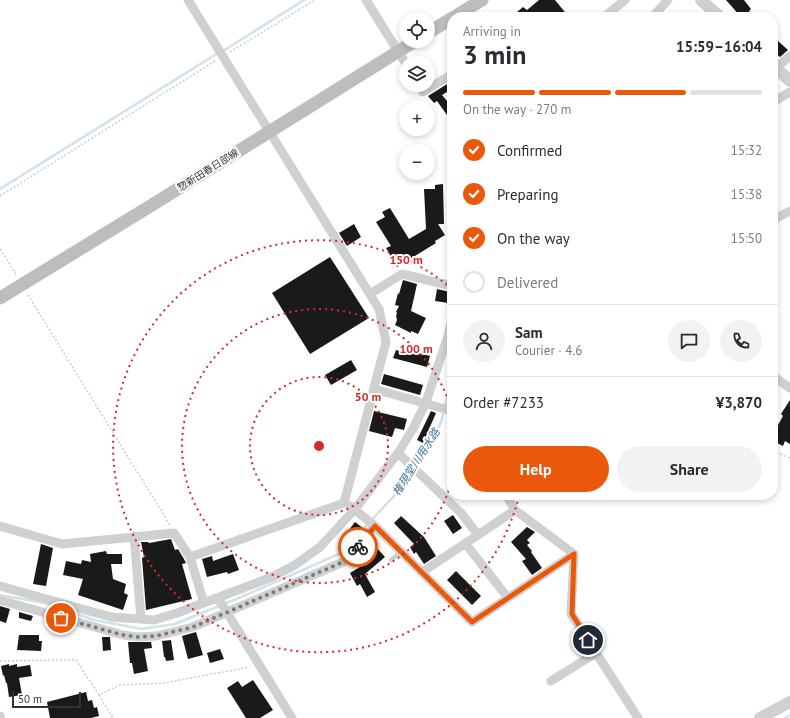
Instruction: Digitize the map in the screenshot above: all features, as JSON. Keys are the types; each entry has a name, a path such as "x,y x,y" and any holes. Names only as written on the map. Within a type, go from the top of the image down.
{"main road":[{"path":"463,12 482,0"},
{"path":"435,29 447,22"},
{"name":"惣新田春日部線","path":"0,298 403,48"}],"street":[{"path":"188,0 379,309 386,342 344,502"},
{"path":"366,0 401,56"},
{"path":"610,12 625,0"},
{"path":"657,12 668,0"},
{"path":"702,0 715,12"},
{"path":"778,64 790,56"},
{"path":"778,70 790,81"},
{"path":"435,85 447,77"},
{"path":"778,99 790,92"},
{"path":"778,217 790,211"},
{"path":"370,294 402,274 447,285"},
{"path":"0,586 111,617 154,620 218,598 272,577 295,565 320,547 355,509 398,453 414,427 426,402 447,339"},
{"path":"778,380 790,388"},
{"path":"374,389 426,402 447,409"},
{"path":"398,453 447,500"},
{"path":"447,500 461,513 478,535"},
{"path":"509,500 516,510 574,554"},
{"path":"190,557 344,502"},
{"path":"344,502 375,526 472,622 574,554"},
{"path":"422,572 516,510"},
{"path":"0,526 62,544 174,532 190,557 204,603"},
{"path":"0,600 123,635 138,637 156,636 193,627 343,562 350,556 375,526"},
{"path":"134,536 141,619"},
{"path":"465,543 508,598"},
{"path":"574,554 572,614 638,718"},
{"path":"218,598 292,718"},
{"path":"154,620 156,636"},
{"path":"551,681 596,652"},
{"path":"760,718 790,702"}],"lane":[{"path":"391,560 401,552"}],"path":[{"path":"0,196 315,0"},
{"path":"0,249 174,532"},
{"path":"778,453 790,458"},
{"path":"0,660 76,660 113,718"},
{"path":"99,695 120,685 164,683 259,665"}],"building":[{"path":"539,0 555,0 565,12 517,12 523,7 527,10"},
{"path":"726,0 744,0 751,9 750,12 737,12"},
{"path":"778,41 788,50 780,57 778,55"},
{"path":"447,84 447,92 442,95 447,101 447,115 437,101 435,102 435,100 431,100 428,96"},
{"path":"443,184 444,224 438,224 445,235 435,241 436,243 397,267 386,248 391,246 376,222 385,217 382,212 390,208 409,239 426,229 424,189 435,189 435,185"},
{"path":"354,224 361,237 347,246 339,233"},
{"path":"330,257 369,318 310,354 272,293"},
{"path":"403,280 417,284 411,311 426,318 418,334 411,331 411,333 395,325 397,320 396,312 399,306 395,305"},
{"path":"437,289 447,291 447,303 435,301"},
{"path":"396,350 410,354 411,351 430,356 427,367 393,358"},
{"path":"351,360 357,370 331,385 325,375"},
{"path":"384,374 423,385 420,395 381,384"},
{"path":"790,400 790,444 785,441 783,446 778,444 778,425 783,416 781,414"},
{"path":"374,411 407,419 404,430 395,428 392,437 369,431"},
{"path":"431,411 436,413 423,443 417,440"},
{"path":"453,515 462,528 453,534 444,521"},
{"path":"401,516 424,537 436,556 424,564 416,552 414,554 410,547 414,544 394,523"},
{"path":"355,522 364,529 352,545 343,538"},
{"path":"527,527 535,532 527,540 530,543 527,545 542,568 532,575 522,561 526,559 511,542"},
{"path":"171,539 175,550 178,549 186,563 182,564 192,599 146,610 142,558 144,557 141,542 149,543"},
{"path":"41,544 53,548 46,586 33,584"},
{"path":"376,547 385,557 365,574 375,592 367,597 360,584 357,586 350,573 365,564 361,560"},
{"path":"106,551 107,554 122,554 122,564 111,564 113,579 126,584 124,593 128,595 123,610 78,595 83,579 63,575 66,561 81,564 82,560 91,562 90,554"},
{"path":"233,554 239,570 228,574 227,572 207,577 202,559 212,556 213,561"},
{"path":"456,571 481,596 472,605 447,580"},
{"path":"0,606 10,609 6,623 0,621"},
{"path":"19,612 33,616 31,621 19,618"},
{"path":"196,632 203,655 188,659 182,636"},
{"path":"19,635 39,635 39,641 42,641 41,651 17,650"},
{"path":"102,637 110,637 111,650 103,651"},
{"path":"171,640 174,660 166,661 162,641"},
{"path":"128,642 151,642 152,648 144,649 148,671 134,674 132,663 130,663"},
{"path":"220,649 224,659 210,663 207,653"},
{"path":"9,664 9,666 17,664 17,667 30,665 32,676 19,678 22,695 9,697 7,683 4,675 3,676 1,666"},
{"path":"253,680 273,710 260,718 246,718 227,688 238,681 242,687"},
{"path":"86,692 88,701 92,700 94,708 97,707 99,716 91,718 50,718 47,702"}],"waterway":[{"path":"223,51 304,0"},
{"path":"0,189 218,53"},
{"name":"権現堂川用水路","path":"445,406 447,398"},
{"name":"権現堂川用水路","path":"361,531 396,494 440,425 444,411"},
{"name":"権現堂川用水路","path":"0,595 45,603 94,620 142,629 175,624 246,595 339,554 351,542"},
{"path":"785,718 790,715"}],"way so far":[{"path":"61,618 123,635 138,637 156,636 193,627 343,562 358,547"}],"route":[{"path":"358,547 375,526 472,622 574,554 572,614 588,640"}]}
